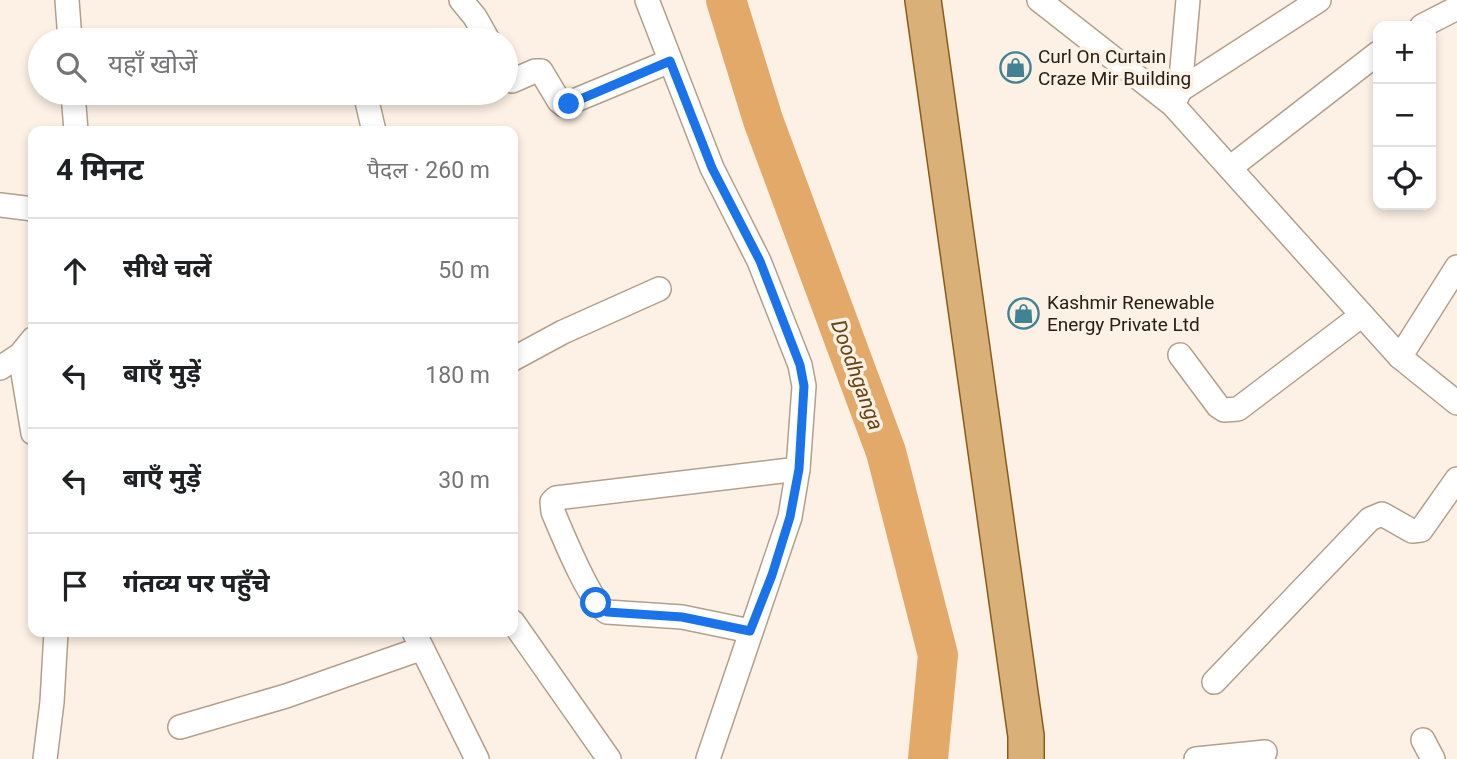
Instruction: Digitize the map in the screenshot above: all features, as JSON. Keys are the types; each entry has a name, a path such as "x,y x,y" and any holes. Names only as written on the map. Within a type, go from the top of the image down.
{"main road":[{"path":"923,0 1024,722 1026,759"}],"street":[{"path":"66,0 68,28"},
{"path":"461,0 481,28"},
{"path":"647,0 712,168 760,261 800,365 804,386 805,406 799,469 790,517 708,759"},
{"path":"1039,0 1177,97 1231,167 1400,357 1457,403"},
{"path":"1177,97 1188,0"},
{"path":"1177,97 1319,0"},
{"path":"1432,21 1457,8"},
{"path":"1231,167 1373,57"},
{"path":"518,78 541,71 564,105 670,61"},
{"path":"75,105 76,126"},
{"path":"368,105 373,126"},
{"path":"0,205 28,208"},
{"path":"1400,357 1457,267"},
{"path":"518,356 563,332 659,289"},
{"path":"1180,355 1218,406 1224,410 1238,409 1362,315"},
{"path":"0,368 27,347"},
{"path":"750,631 682,617 607,612 602,609 590,590 553,512 552,502 556,498 799,469"},
{"path":"1214,682 1370,519 1382,514 1412,531 1421,530 1457,479"},
{"path":"518,629 609,759"},
{"path":"45,759 56,637"},
{"path":"180,727 286,696 417,640 477,759"},
{"path":"1196,759 1265,752"}],"waterway":[{"name":"Doodhganga","path":"726,0 763,120 886,452 938,655 928,759"}],"place":[{"name":"Curl On Curtain Craze Mir Building","path":"1015,67"},
{"name":"Kashmir Renewable Energy Private Ltd","path":"1024,313"}],"route":[{"path":"569,104 670,61 712,168 760,261 800,365 804,386 805,406 799,469 790,517 772,575 750,631 682,617 607,612 596,603"}]}
